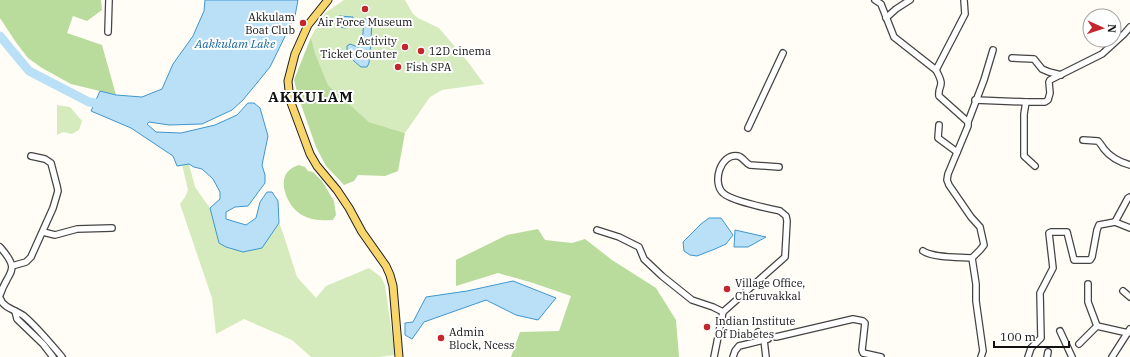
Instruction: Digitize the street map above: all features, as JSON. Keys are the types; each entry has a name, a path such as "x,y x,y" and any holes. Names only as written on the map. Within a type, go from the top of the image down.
{"main road":[{"path":"328,0 308,25 295,54 288,81 290,100 310,154 317,166 338,190 362,232 386,266 390,275 393,286 400,357"}],"street":[{"path":"108,32 109,0"},
{"path":"875,0 881,4 894,37 936,70 941,83 938,90 939,96 968,122"},
{"path":"886,18 910,0"},
{"path":"936,70 965,14 964,0"},
{"path":"975,100 1045,102 1048,100 1050,93 1050,80 1102,54 1130,27"},
{"path":"922,251 927,254 938,256 972,258 984,245 980,228 970,217 951,189 947,180 948,174 968,126 975,100 984,80 993,50"},
{"path":"748,128 783,53"},
{"path":"1012,58 1034,58 1042,69 1061,75"},
{"path":"1026,102 1024,114 1024,156 1035,166"},
{"path":"939,125 938,138 957,152"},
{"path":"1082,140 1098,141 1114,159 1130,165"},
{"path":"12,266 23,264 29,260 56,201 57,186 51,163 45,159 31,156"},
{"path":"714,357 723,312 785,257 787,221 786,216 780,211 731,198 722,193 718,176 722,165 729,157 741,157 750,165 779,167"},
{"path":"1115,222 1130,196"},
{"path":"1028,357 1031,348 1041,338 1040,293 1053,268 1049,233 1067,232 1074,260 1090,260 1099,225 1115,222 1130,228"},
{"path":"43,232 55,235 77,229 112,228"},
{"path":"597,230 620,236 640,247 644,259 662,276 692,300 723,312"},
{"path":"0,248 10,260 12,266 11,272 0,296 3,304 23,316 43,335 62,357"},
{"path":"972,258 976,284 976,301 984,351 981,357"},
{"path":"1088,284 1088,302 1097,326"},
{"path":"1123,291 1130,297"},
{"path":"15,311 18,319 43,344 53,357"},
{"path":"776,337 854,319 865,323 863,353 881,357"},
{"path":"1097,326 1129,331 1112,357"},
{"path":"1079,344 1097,326"},
{"path":"758,332 766,339 766,357"},
{"path":"1060,332 1072,357"},
{"path":"733,357 735,351 740,346 766,339"}],"green space":[{"path":"0,0 101,0 102,10 87,21 73,16 67,33 102,45 116,95 71,84 42,68 28,58 0,18"},
{"path":"344,0 405,0 413,14 439,28 468,62 484,84 442,90 430,97 405,133 369,122 328,85 315,53 311,37 325,13"},
{"path":"311,37 315,53 328,85 369,122 405,133 398,171 385,176 358,175 354,181 344,185 326,166 316,147 294,80"},
{"path":"57,105 70,107 82,121 79,130 72,134 63,132 57,135"},
{"path":"189,164 195,187 210,208 219,243 261,248 279,223 297,277 316,298 326,286 369,268 381,277 385,285 395,355 379,357 311,357 292,340 244,319 216,334 212,298 180,204 188,190 182,165"},
{"path":"299,165 305,167 308,171 313,172 322,181 334,201 336,215 333,220 317,220 305,217 294,209 288,200 284,190 284,180 289,170"},
{"path":"538,229 545,240 572,243 585,239 612,260 656,288 676,320 679,357 511,357 520,332 559,331 571,296 498,273 456,286 456,260 507,235"}],"water":[{"name":"Aakkulam Lake","path":"205,0 298,0 295,16 270,67 243,100 232,110 202,124 169,125 149,122 147,124 156,132 181,133 215,125 237,115 248,103 254,103 260,108 268,136 262,165 265,175 265,183 248,206 235,207 226,212 226,219 246,225 256,218 260,202 267,192 272,192 278,201 279,223 262,248 243,252 226,247 219,243 210,208 220,199 220,192 213,179 202,169 189,164 177,166 173,156 131,128 91,111 100,91 116,95 142,97 162,89 173,64 193,36 204,11"},
{"path":"339,16 353,17 352,25 347,25 346,28 338,27"},
{"path":"364,19 372,20 371,39 385,40 385,44 371,42 369,63 367,67 361,67 349,55 347,46 350,44 358,47 362,45"},
{"path":"709,218 721,218 733,235 726,244 697,256 690,255 684,251 683,242"},
{"path":"735,230 766,237 748,247 734,247"},
{"path":"513,281 556,298 538,320 516,315 486,300 424,322 412,339 405,335 405,323 413,322 426,297 467,291"}],"waterway":[{"path":"0,36 29,71 89,102 107,105"}],"place":[{"name":"Air Force Museum","path":"365,9"},
{"name":"Akkulam Boat Club","path":"303,23"},
{"name":"Activity Ticket Counter","path":"405,47"},
{"name":"12D cinema","path":"421,51"},
{"name":"Fish SPA","path":"398,67"},
{"name":"Village Office, Cheruvakkal","path":"727,289"},
{"name":"Indian Institute Of Diabetes","path":"707,327"},
{"name":"Admin Block, Ncess","path":"441,338"}],"district":[{"name":"AKKULAM","path":"311,97"}]}
